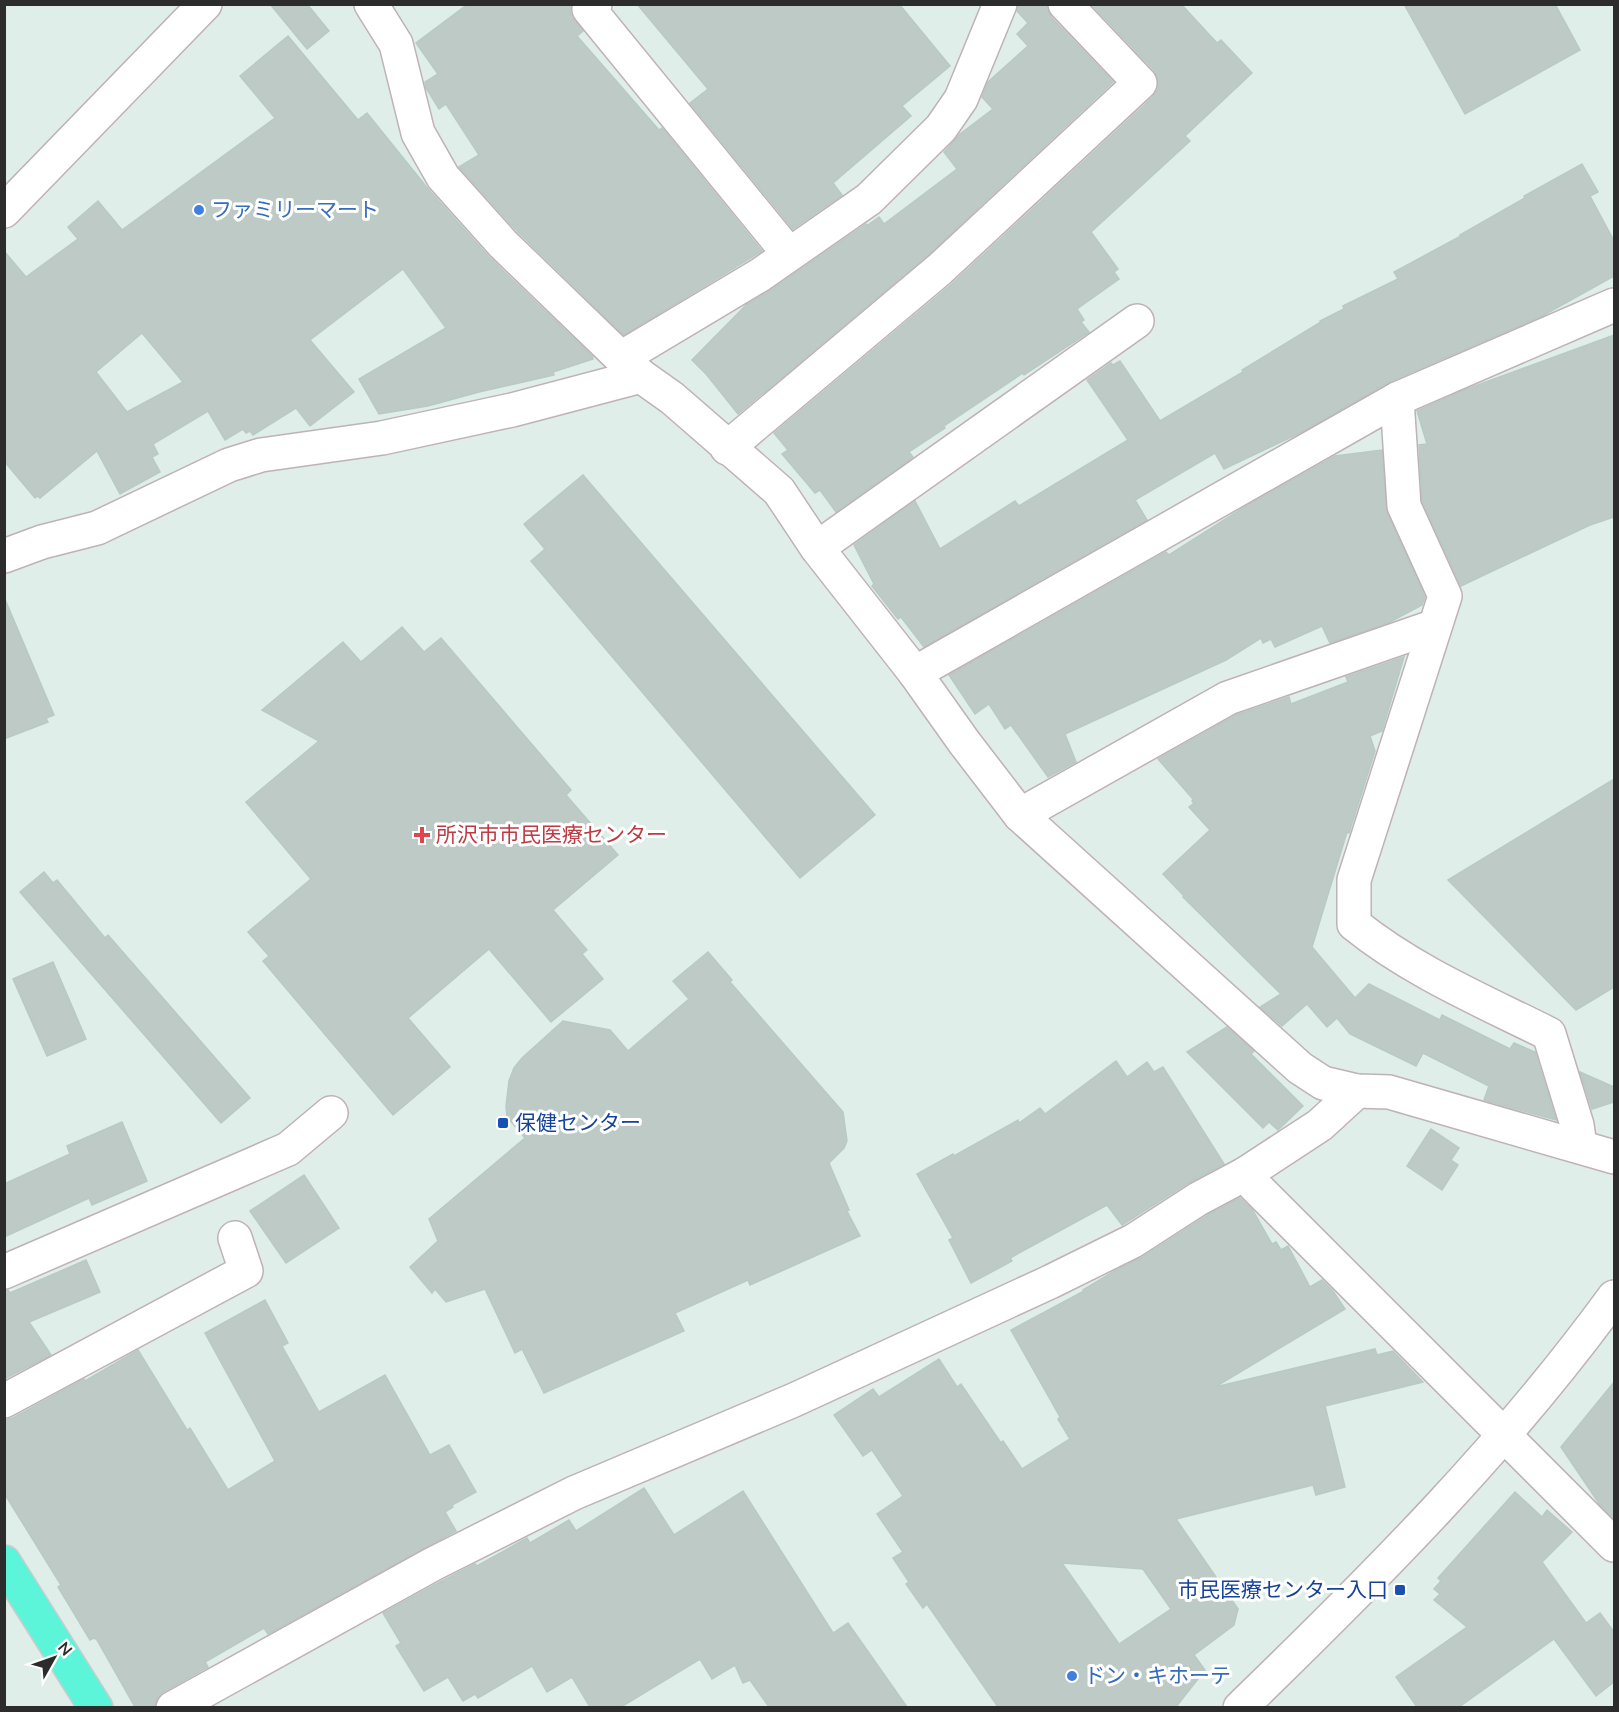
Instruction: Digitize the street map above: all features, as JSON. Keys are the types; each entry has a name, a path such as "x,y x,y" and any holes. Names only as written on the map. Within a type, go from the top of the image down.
{"main road":[{"path":"4,1562 96,1707"}],"street":[{"path":"4,211 206,4"},
{"path":"371,4 396,44 418,132 443,177 503,244 631,367 672,398 779,491 817,548 1020,815 1300,1068 1323,1083 1357,1091 1389,1092 1614,1157"},
{"path":"595,4 589,9 789,254"},
{"path":"4,556 42,542 97,528 229,465 261,455 381,438 512,410 631,367 868,199 941,128 961,99 1000,4"},
{"path":"727,448 940,269 1140,83 1065,4"},
{"path":"915,674 1397,399 1614,305"},
{"path":"817,548 1137,321"},
{"path":"1397,399 1404,506 1445,596 1354,880 1354,924 1376,942 1426,972 1549,1034 1577,1125 1580,1146"},
{"path":"1020,815 1228,698 1435,626"},
{"path":"173,1707 434,1564 574,1493 794,1400 1050,1282 1133,1241 1198,1199 1245,1174 1320,1125 1357,1091"},
{"path":"4,1272 288,1149 331,1113"},
{"path":"1245,1174 1503,1436 1614,1545"},
{"path":"4,1401 246,1271 235,1238"},
{"path":"1240,1707 1347,1604 1503,1436 1614,1297"}],"building":[{"path":"270,4 307,4 329,31 307,49"},
{"path":"468,4 571,4 571,13 583,31 577,36 659,130 662,128 762,251 624,335 517,231 459,167 479,155 446,104 439,109 426,88 425,82 438,74 416,43"},
{"path":"637,4 899,4 950,66 902,106 911,116 833,183 842,195 793,229 690,103 708,89"},
{"path":"1018,4 1047,4 1051,17 1113,82 928,255 738,414 692,360 746,305 866,224 868,225 879,217 884,224 957,169 944,152 960,134 993,109 982,97 988,82 1028,46 1017,34 1028,23 1017,11"},
{"path":"1091,4 1181,4 1217,43 1221,40 1252,73 1185,136 1190,141 1091,232 1118,269 1114,272 1119,279 1077,309 1084,320 1081,322 1089,332 944,426 945,428 909,452 913,457 836,512 820,490 815,493 782,454 788,450 774,433 953,283 1153,97 1158,89 1158,79 1154,70"},
{"path":"1404,4 1555,4 1580,50 1465,114"},
{"path":"288,36 358,120 367,113 429,190 489,257 593,359 553,372 554,375 428,406 379,414 359,379 446,328 403,269 310,340 354,392 310,426 296,408 253,435 250,431 246,433 243,429 225,440 208,411 153,444 158,454 152,457 160,472 120,494 97,451 40,498 37,496 35,498 4,461 4,251 26,277 78,239 68,227 98,201 122,230 275,118 240,76","holes":["142,333 183,382 127,412 96,372"]},
{"path":"1582,164 1598,192 1590,196 1614,241 1614,276 1542,316 1389,382 1304,431 1224,469 1215,453 1135,500 1147,520 924,647 901,617 898,619 872,586 874,584 854,545 915,501 940,549 1015,501 1019,506 1128,440 1087,380 1111,363 1113,365 1120,361 1160,421 1243,372 1242,370 1320,321 1344,309 1343,306 1398,279 1394,272 1461,236 1525,198 1524,196"},
{"path":"1614,335 1614,517 1590,525 1461,586 1422,501 1419,445 1427,444 1417,411 1464,390"},
{"path":"1382,450 1387,513 1425,597 1422,605 1390,622 1330,643 1322,626 1275,647 1271,639 1263,643 1261,638 1226,660 1065,734 1076,762 1048,777 1011,725 1005,729 989,704 975,714 949,675 1166,552 1169,555 1246,506 1335,456"},
{"path":"583,475 875,815 800,878 531,561 545,549 524,524"},
{"path":"4,597 54,715 46,718 48,722 4,739"},
{"path":"402,627 424,652 441,638 571,790 566,795 618,855 553,910 587,950 582,954 603,979 551,1022 489,949 408,1018 450,1067 393,1115 263,961 269,956 248,932 311,879 246,802 319,741 262,710 343,642 361,662"},
{"path":"1404,657 1382,731 1370,736 1375,751 1349,833 1347,832 1312,947 1355,998 1369,984 1440,1020 1442,1015 1510,1049 1514,1043 1535,1052 1556,1120 1484,1100 1489,1086 1423,1053 1416,1066 1350,1034 1337,1018 1327,1027 1307,1004 1282,1026 1260,1007 1281,994 1183,897 1163,874 1210,830 1189,807 1194,803 1193,799 1158,759 1236,715 1289,697 1291,704 1348,682 1346,677"},
{"path":"1614,779 1614,987 1576,1010 1448,880"},
{"path":"44,872 53,883 57,880 105,938 108,935 250,1098 221,1123 20,892"},
{"path":"708,952 732,980 730,982 843,1112 847,1141 844,1148 829,1163 849,1210 847,1211 860,1236 750,1285 748,1280 675,1313 684,1331 544,1393 522,1349 515,1353 485,1289 446,1302 435,1289 432,1293 410,1267 438,1241 429,1219 525,1138 507,1117 506,1106 509,1081 514,1068 522,1058 563,1021 610,1030 628,1051 689,999 673,981"},
{"path":"53,962 86,1039 47,1056 13,979"},
{"path":"1227,1027 1254,1051 1251,1054 1303,1106 1278,1130 1269,1122 1263,1128 1187,1052"},
{"path":"1116,1061 1127,1077 1147,1062 1154,1072 1163,1067 1224,1164 1188,1183 1122,1225 1107,1205 1010,1258 1012,1261 971,1283 949,1240 953,1238 917,1174 1018,1120 1019,1123 1040,1108 1045,1114"},
{"path":"1580,1072 1614,1087 1614,1102 1592,1109"},
{"path":"122,1122 147,1181 92,1205 89,1198 4,1237 4,1184 70,1154 67,1146"},
{"path":"1431,1129 1459,1148 1451,1160 1458,1165 1442,1190 1407,1166"},
{"path":"304,1175 339,1228 286,1263 250,1211"},
{"path":"1240,1198 1252,1209 1272,1244 1276,1242 1281,1250 1288,1246 1310,1287 1322,1280 1345,1309 1215,1387 1375,1349 1377,1355 1393,1351 1423,1382 1325,1406 1345,1487 1316,1495 1313,1485 1176,1519 1238,1609 1234,1625 1194,1655 1205,1670 1176,1707 998,1707 927,1604 923,1608 906,1584 909,1582 893,1558 903,1552 877,1514 903,1496 872,1450 863,1456 834,1415 873,1389 879,1397 939,1359 957,1387 961,1384 1001,1443 1003,1441 1022,1469 1070,1439 1011,1330 1143,1257 1208,1215","holes":["1062,1563 1143,1569 1171,1609 1119,1644"]},
{"path":"86,1260 100,1292 29,1322 51,1355 4,1379 4,1290 10,1293"},
{"path":"265,1300 288,1343 282,1346 319,1412 385,1375 430,1455 449,1445 476,1492 452,1505 453,1507 445,1512 456,1531 268,1634 264,1628 205,1662 208,1667 163,1692 154,1707 135,1707 97,1640 94,1638 90,1640 58,1587 61,1585 4,1493 4,1420 13,1418 84,1379 85,1381 138,1350 187,1430 190,1428 228,1490 275,1461 205,1333"},
{"path":"1614,1382 1614,1519 1600,1505 1561,1447"},
{"path":"644,1488 674,1535 743,1491 833,1633 848,1623 907,1707 769,1707 750,1680 743,1683 735,1665 712,1679 700,1659 621,1707 590,1707 572,1677 547,1692 532,1666 478,1698 475,1694 463,1701 448,1677 424,1691 396,1646 401,1643 383,1613 527,1538 530,1543 569,1520 576,1531"},
{"path":"1515,1492 1542,1517 1547,1510 1572,1532 1542,1562 1586,1623 1600,1613 1614,1632 1614,1682 1596,1696 1554,1639 1459,1707 1417,1707 1396,1677 1467,1627 1434,1600 1440,1594 1434,1589 1441,1581 1438,1578"}],"place":[{"name":"ファミリーマート","path":"199,210"},
{"name":"所沢市市民医療センター","path":"422,835"},
{"name":"保健センター","path":"503,1123"},
{"name":"市民医療センター入口","path":"1400,1590"},
{"name":"ドン・キホーテ","path":"1072,1676"}]}
